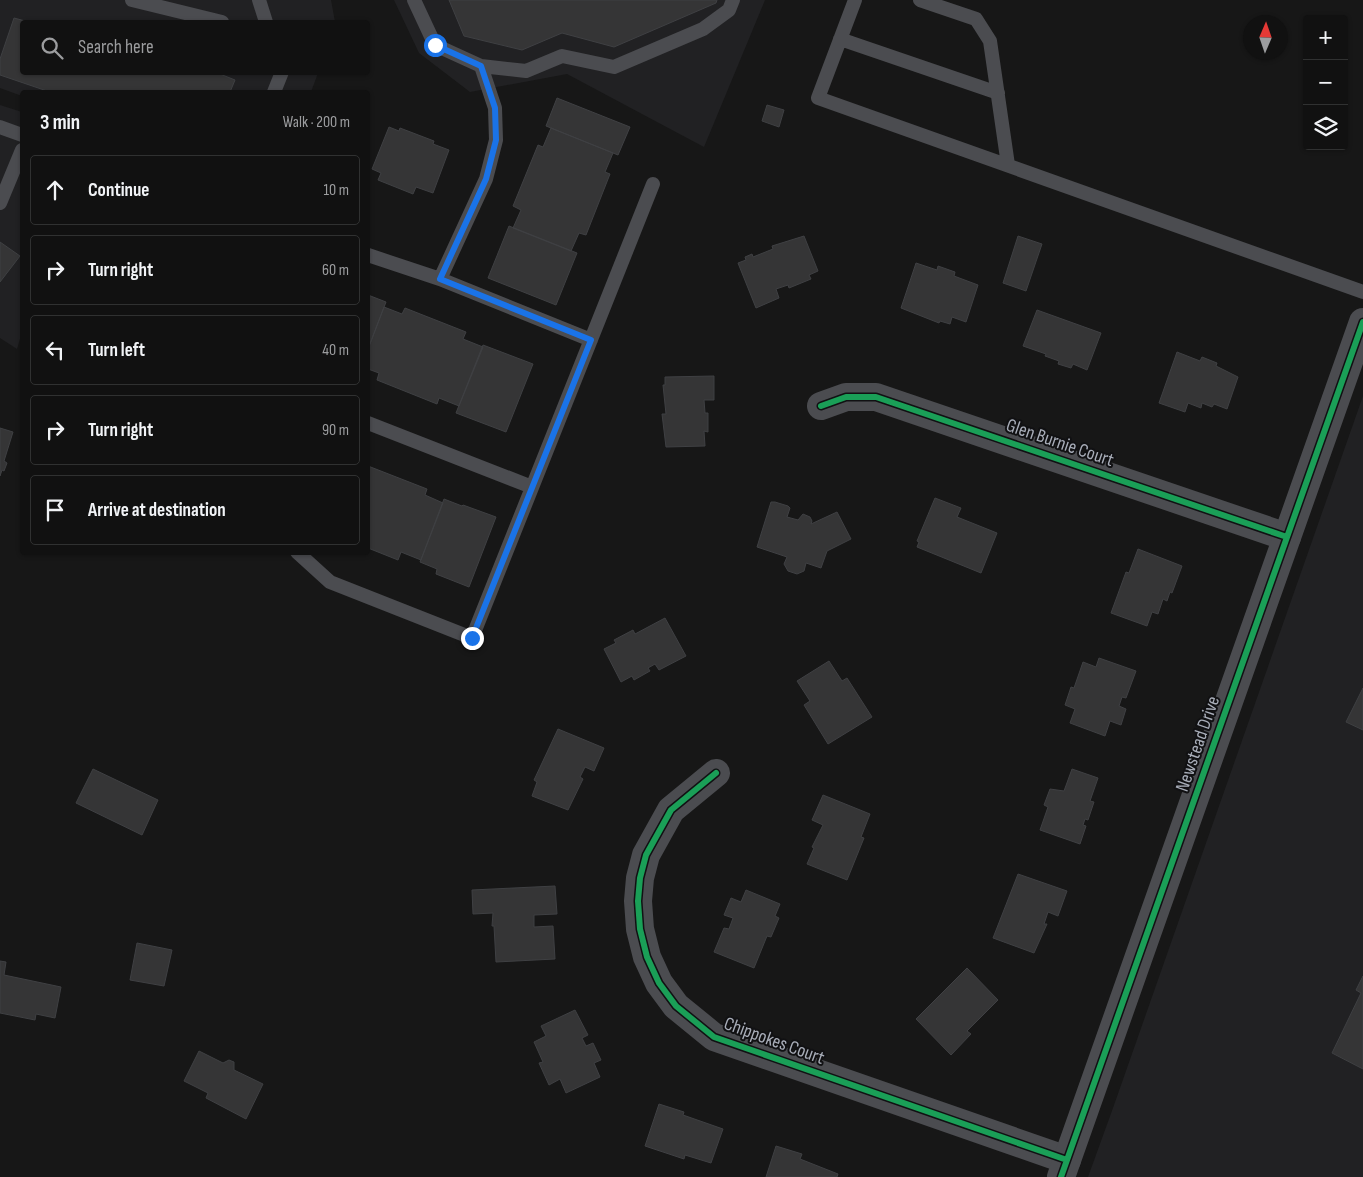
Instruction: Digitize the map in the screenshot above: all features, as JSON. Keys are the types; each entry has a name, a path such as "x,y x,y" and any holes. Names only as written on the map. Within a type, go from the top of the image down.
{"street":[{"name":"Newstead Drive","path":"1064,1169 1363,322"},
{"name":"Glen Burnie Court","path":"821,406 846,397 876,397 1287,537"},
{"name":"Chippokes Court","path":"716,773 671,810 646,855 640,878 638,901 640,930 646,958 659,983 676,1006 714,1036 1064,1169"}],"lane":[{"path":"132,0 214,20"},
{"path":"259,0 265,20"},
{"path":"414,0 435,45 481,66 526,71 562,56 614,68 703,29 729,10 733,0"},
{"path":"855,0 818,98 1363,292"},
{"path":"920,0 976,19 990,41 1008,165"},
{"path":"840,39 998,93"},
{"path":"440,279 486,179 496,140 495,108 481,66"},
{"path":"275,90 281,75"},
{"path":"0,127 20,134"},
{"path":"0,204 20,155"},
{"path":"300,555 330,582 472,638 653,184"},
{"path":"370,256 440,279 591,340"},
{"path":"370,424 532,487"}],"shaded area":[{"path":"0,0 331,0 335,20 20,20 20,75 317,75 312,90 20,90 20,95 0,88"},
{"path":"394,0 765,0 704,147 567,74 470,92 419,53"},
{"path":"0,105 20,111 20,339 17,349 0,338"},
{"path":"1363,396 1363,1177 1088,1177 1113,1108"}],"building":[{"path":"449,0 717,0 716,3 614,47 562,33 522,50 464,36"},
{"path":"14,18 22,20 20,75 222,75 235,80 231,90 44,90 0,75 0,59"},
{"path":"557,98 630,127 618,155 546,126"},
{"path":"767,105 784,110 779,127 762,121"},
{"path":"389,127 399,131 400,128 434,141 433,144 449,150 433,193 416,187 413,194 378,180 381,173 372,169"},
{"path":"551,128 613,153 605,172 610,174 586,235 579,233 571,251 513,228 521,210 513,206 538,145 543,147"},
{"path":"509,226 577,253 556,305 488,278"},
{"path":"804,236 818,271 809,275 811,279 789,288 788,285 776,289 779,298 756,308 738,263 746,260 745,257 752,254 753,257 773,249 772,246"},
{"path":"1018,236 1042,244 1026,291 1003,283"},
{"path":"0,242 20,256 0,282"},
{"path":"916,263 937,270 938,266 955,272 954,276 978,285 966,322 952,317 950,324 940,321 939,323 901,308"},
{"path":"370,296 386,302 370,344"},
{"path":"384,307 402,314 405,308 466,332 463,339 483,347 459,406 439,398 437,404 377,380 379,373 370,370 370,344"},
{"path":"1037,310 1101,333 1087,370 1073,364 1071,368 1058,364 1059,361 1045,356 1046,354 1023,346"},
{"path":"483,345 533,364 506,432 456,413"},
{"path":"1177,352 1200,361 1202,357 1217,363 1216,366 1238,377 1227,409 1214,404 1212,407 1202,403 1201,408 1188,403 1185,412 1159,403"},
{"path":"714,376 714,400 704,400 705,413 708,413 708,432 704,431 705,446 666,447 662,414 666,414 663,385 665,385 665,377"},
{"path":"0,428 13,432 4,461 7,463 0,476"},
{"path":"370,467 427,489 425,495 443,503 421,560 401,552 398,560 370,549"},
{"path":"935,498 961,508 957,517 997,533 981,573 917,547 919,542 917,541"},
{"path":"444,499 496,517 469,587 436,574 437,569 420,562"},
{"path":"771,502 788,506 790,508 787,517 798,520 803,514 810,517 811,524 837,512 851,539 827,551 821,568 806,563 804,571 797,574 788,571 784,564 787,557 757,547"},
{"path":"1138,549 1182,566 1172,593 1170,592 1167,601 1163,599 1158,614 1152,612 1147,626 1111,613 1126,572 1129,573"},
{"path":"665,618 686,656 659,670 655,664 648,668 650,671 634,680 632,676 621,682 604,649 616,643 614,640 633,630 635,634"},
{"path":"1099,658 1136,671 1126,698 1122,697 1119,706 1126,709 1121,725 1110,721 1105,736 1070,723 1075,709 1065,705 1071,687 1074,688 1083,662 1096,667"},
{"path":"829,661 842,681 847,678 872,717 828,744 804,705 810,701 797,681"},
{"path":"1363,688 1363,730 1346,722"},
{"path":"558,729 604,748 594,771 585,767 580,777 583,779 568,810 532,796 537,782 534,780"},
{"path":"93,769 158,800 142,835 76,803"},
{"path":"1072,769 1098,778 1090,801 1094,802 1088,820 1085,819 1083,825 1086,826 1080,844 1040,830 1048,807 1044,805 1050,789 1064,791"},
{"path":"823,795 870,814 861,837 864,838 847,880 807,864 814,848 812,847 823,825 812,820"},
{"path":"1018,874 1067,891 1058,916 1048,912 1044,924 1047,924 1034,953 993,938"},
{"path":"555,886 557,914 534,915 534,927 553,926 555,959 496,962 494,926 492,926 493,913 473,914 472,890"},
{"path":"746,890 780,904 775,916 779,918 771,937 767,936 754,968 714,952 724,928 729,929 733,918 724,915 731,898 741,902"},
{"path":"137,943 172,950 164,986 130,980"},
{"path":"0,961 6,962 4,975 61,987 55,1018 36,1014 35,1020 0,1013"},
{"path":"967,968 998,1000 967,1031 971,1034 951,1055 916,1019"},
{"path":"1363,976 1363,1069 1332,1053 1361,993 1356,990"},
{"path":"575,1010 588,1035 582,1038 586,1046 593,1043 601,1060 594,1063 600,1077 566,1093 560,1079 549,1085 539,1063 543,1062 534,1042 546,1036 541,1026"},
{"path":"199,1051 223,1063 229,1060 234,1062 234,1070 263,1084 246,1119 206,1098 208,1093 184,1081"},
{"path":"659,1104 684,1112 683,1115 723,1129 711,1163 685,1155 684,1159 645,1146"},
{"path":"776,1146 802,1154 800,1159 838,1174 837,1177 766,1177"}],"cycle path":[{"path":"1061,1177 1363,322"},
{"path":"821,406 846,397 876,397 1287,537"},
{"path":"716,773 671,810 646,855 640,878 638,901 640,929 647,957 659,983 676,1006 714,1037 1067,1160"}],"route":[{"path":"435,45 481,66 495,108 496,140 486,179 440,279 591,340 472,638"}]}
